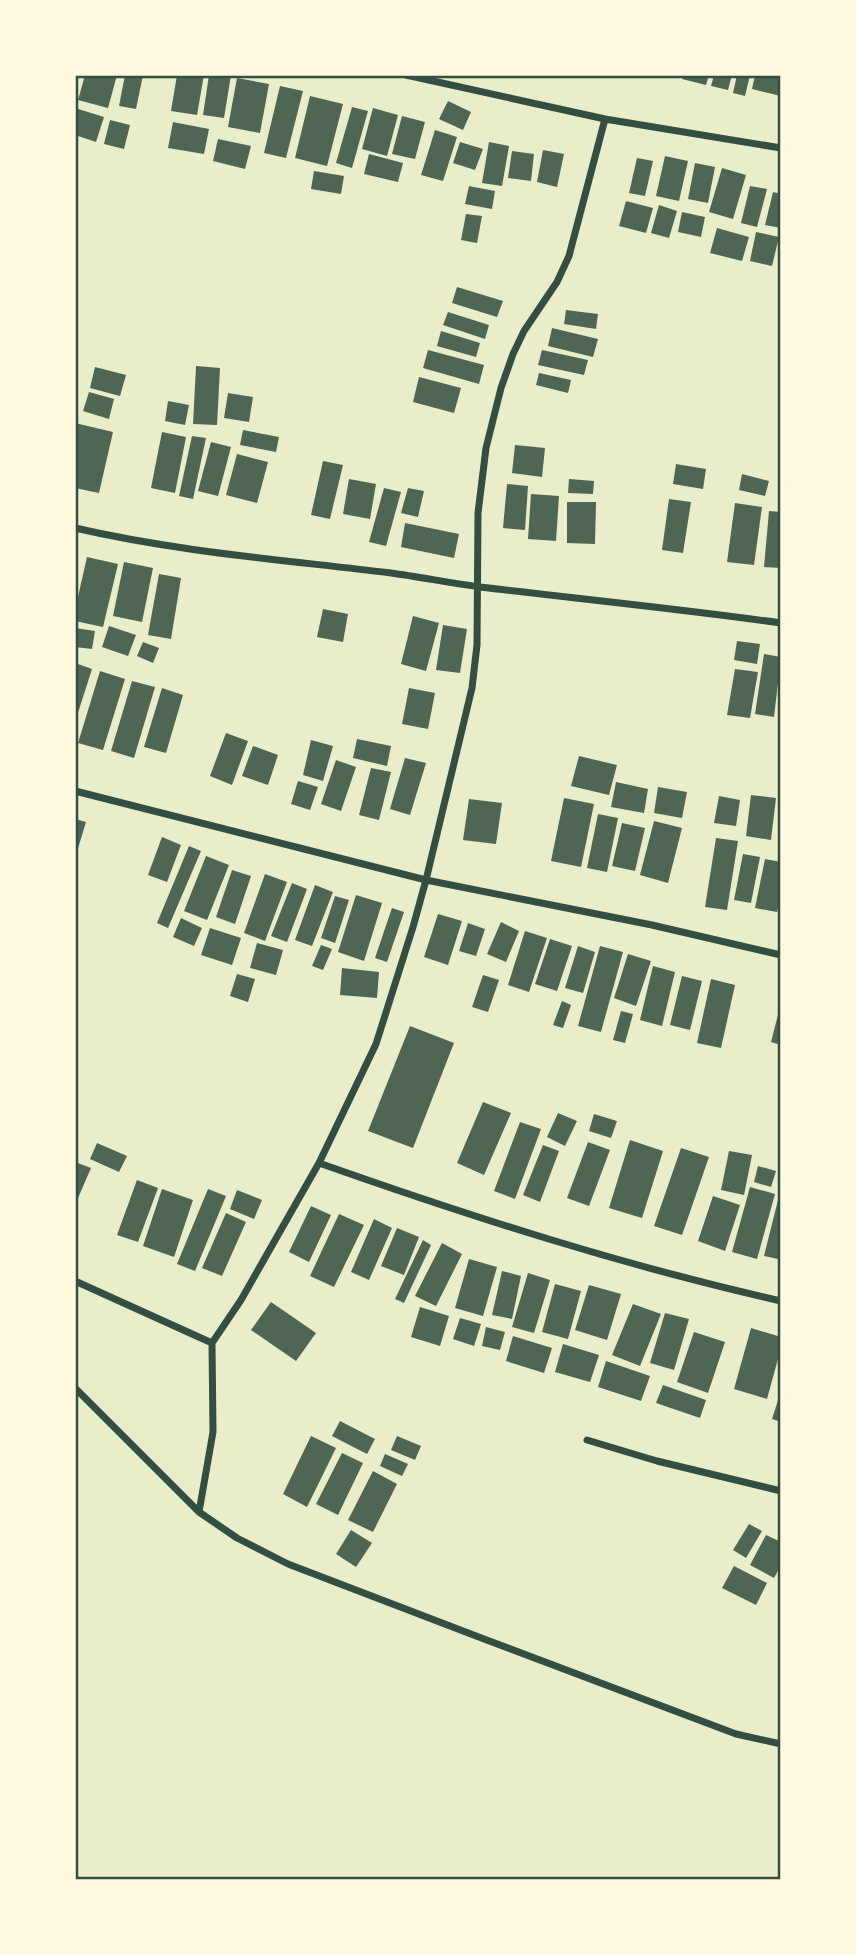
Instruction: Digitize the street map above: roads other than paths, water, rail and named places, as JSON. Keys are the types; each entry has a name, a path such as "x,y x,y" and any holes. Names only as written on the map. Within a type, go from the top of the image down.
{"street":[{"path":"406,75 605,119 781,148"},
{"path":"199,1512 213,1432 212,1343 241,1300 319,1163 376,1044 426,880 472,688 477,645 478,513 486,448 501,388 513,355 524,331 557,282 569,256 605,119"},
{"path":"75,528 135,542 208,553 781,623"},
{"path":"75,791 426,880 652,925 781,955"},
{"path":"319,1163 464,1214 598,1255 781,1301"},
{"path":"75,1281 212,1343"},
{"path":"75,1388 199,1512 237,1538 288,1564 736,1734 781,1744"},
{"path":"587,1440 657,1461 781,1491"}]}
